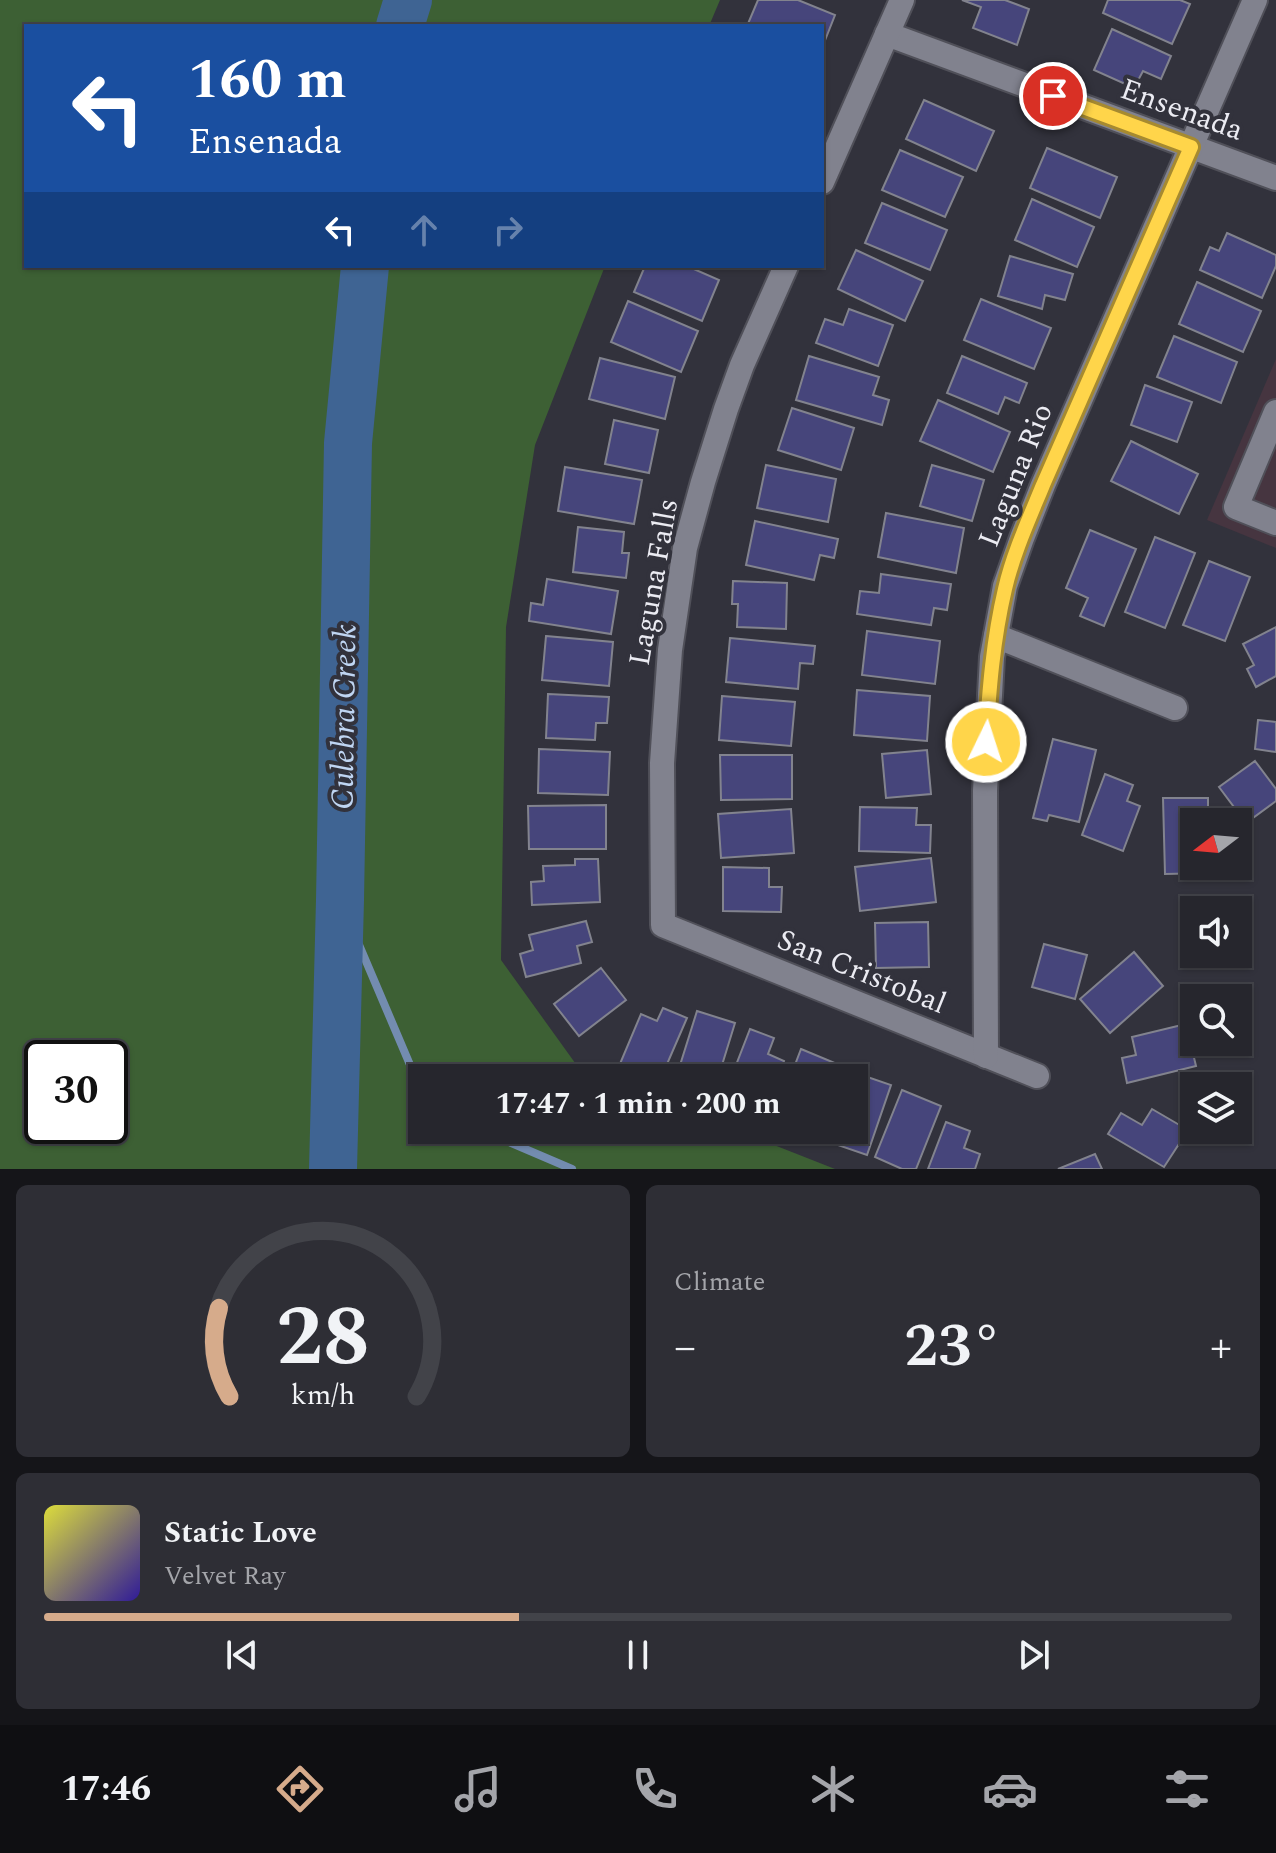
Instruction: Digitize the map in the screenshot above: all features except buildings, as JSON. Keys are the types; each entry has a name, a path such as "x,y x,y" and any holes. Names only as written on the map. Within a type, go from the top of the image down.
{"street":[{"path":"824,177 902,0"},
{"name":"Laguna Rio","path":"986,1056 985,791 992,657 1005,586 1043,485 1255,0"},
{"name":"Ensenada","path":"887,34 1276,178"},
{"name":"Laguna Falls","path":"663,925 662,763 670,650 685,548 731,395 785,268"},
{"path":"1276,412 1236,507 1276,523"},
{"path":"996,636 1175,708"},
{"name":"San Cristobal","path":"663,925 1037,1076"}],"shaded area":[{"path":"1276,359 1276,548 1207,520"}],"green space":[{"path":"0,0 720,0 710,24 24,24 24,268 604,268 535,445 506,627 501,960 576,1064 408,1064 408,1144 772,1144 835,1169 0,1169"}],"waterway":[{"name":"Culebra Creek","path":"401,24 408,0"},
{"name":"Culebra Creek","path":"333,1169 348,443 365,268"},
{"path":"340,900 410,1064"},
{"path":"514,1144 572,1169"}],"route":[{"path":"986,742 992,657 1005,586 1043,485 1191,147 1053,96"}]}
